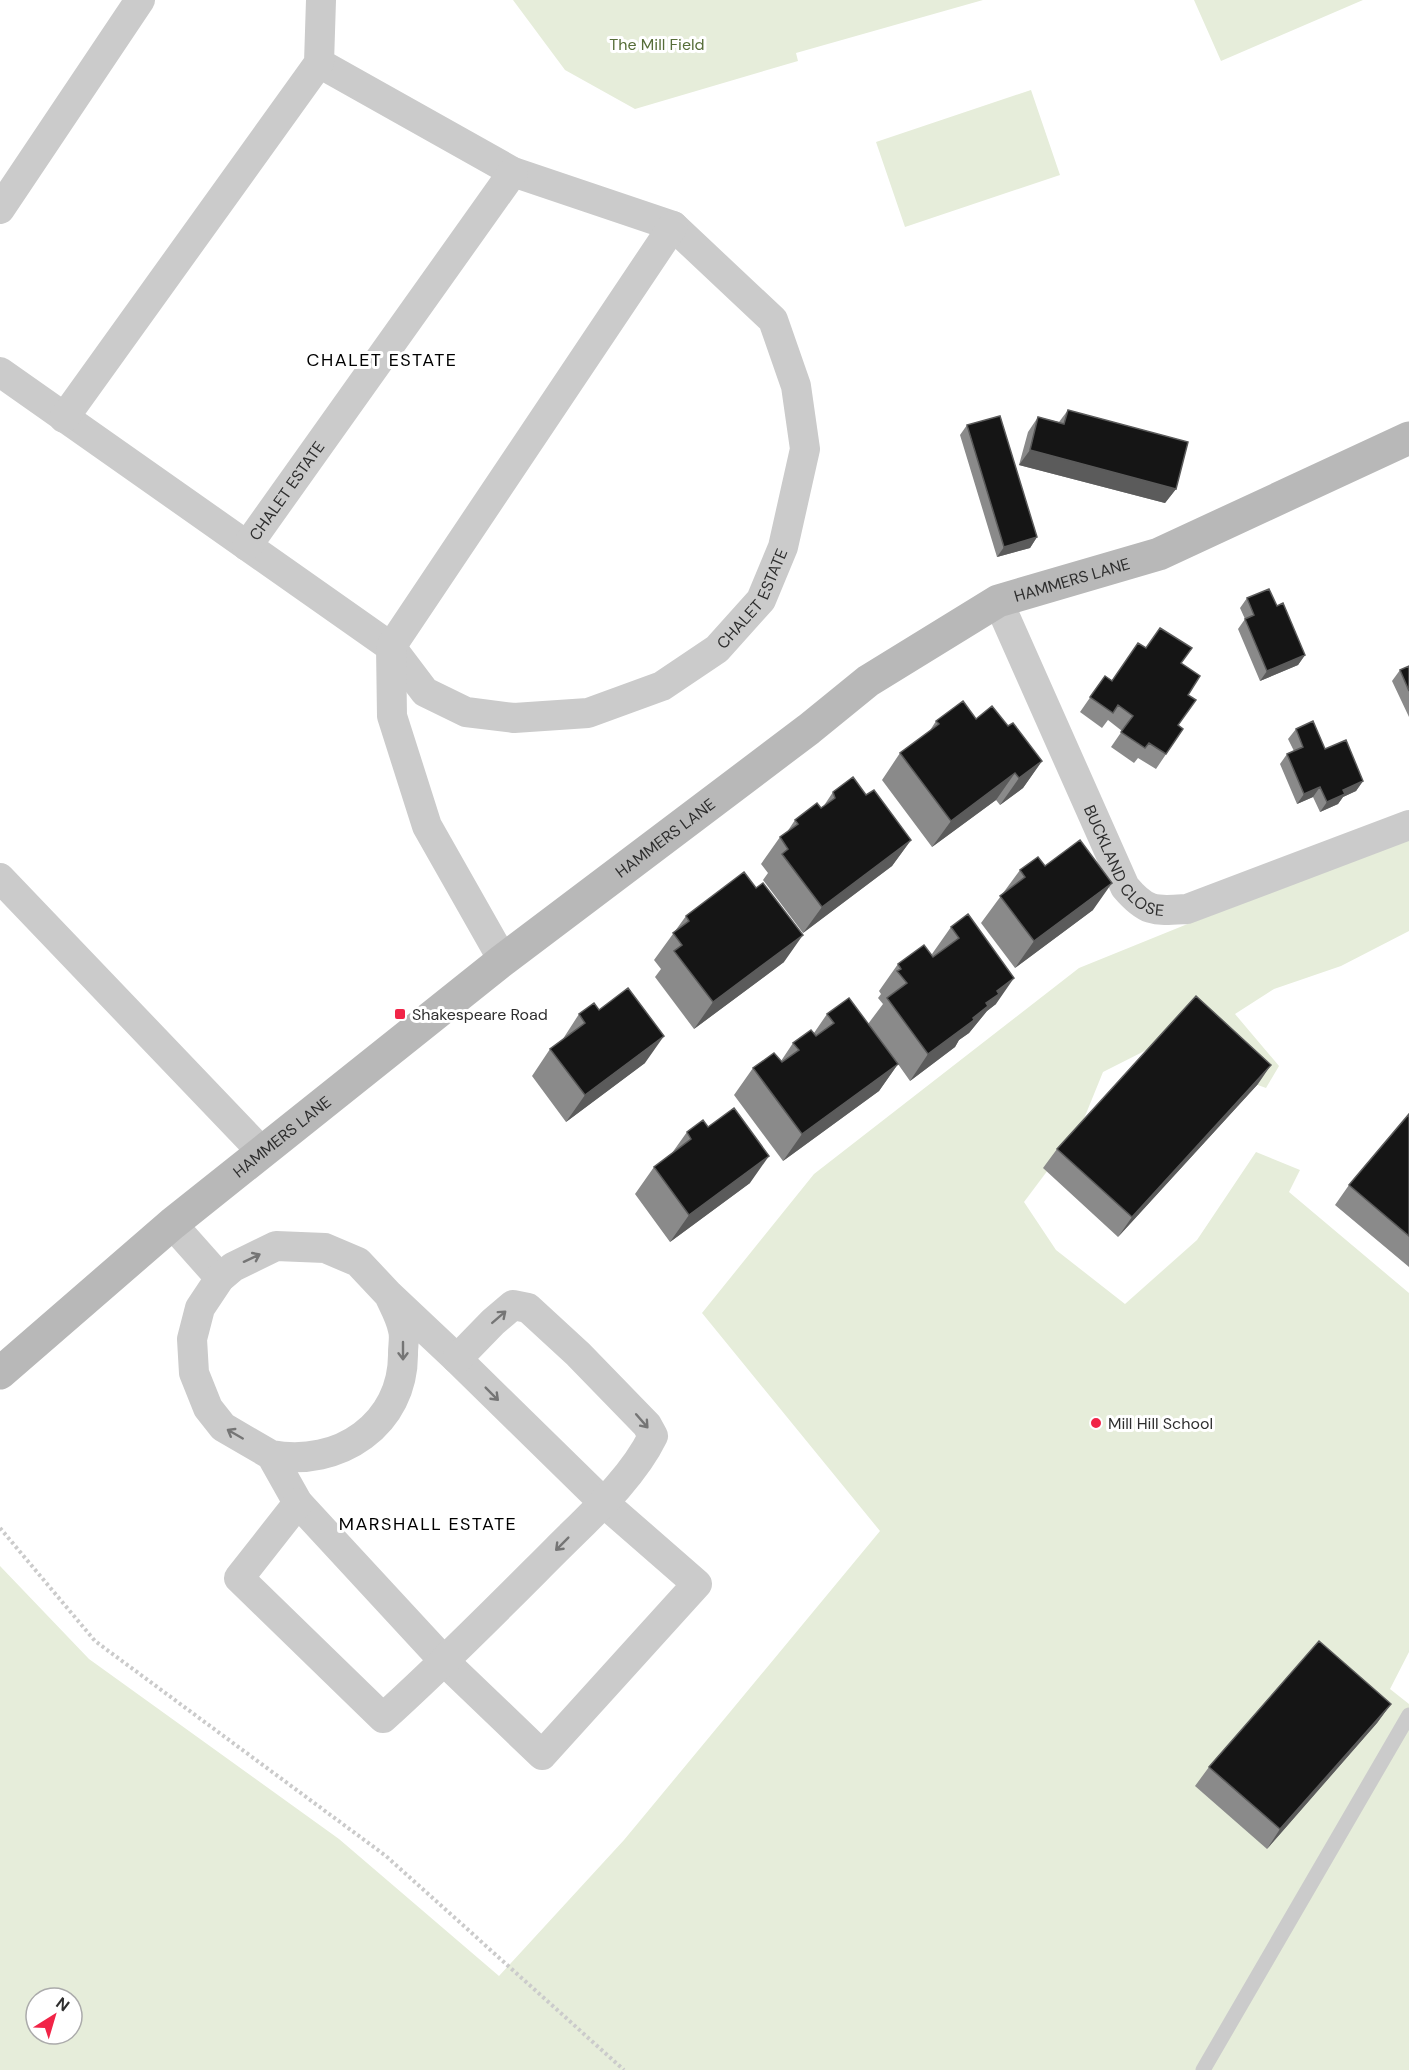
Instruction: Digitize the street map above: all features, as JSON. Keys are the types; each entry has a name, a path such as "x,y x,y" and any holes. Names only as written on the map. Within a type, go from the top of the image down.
{"main road":[{"name":"HAMMERS LANE","path":"0,1373 172,1224 262,1152 503,960 809,729 868,681 998,602 1159,554 1409,438"}],"street":[{"path":"0,209 140,0"},
{"path":"64,418 319,63 321,0"},
{"name":"CHALET ESTATE","path":"0,372 391,647 425,692 466,712 514,718 588,713 662,686 717,649 761,600 783,547 805,449 796,386 773,321 673,226 513,172 319,63"},
{"name":"CHALET ESTATE","path":"247,546 513,172"},
{"path":"503,960 427,826 392,716 391,647 673,226"},
{"name":"BUCKLAND CLOSE","path":"998,602 1125,887 1137,900 1155,911 1187,909 1409,825"},
{"path":"0,878 262,1152"},
{"path":"172,1224 220,1278"},
{"path":"271,1455 298,1503 445,1662 542,1755 697,1584 603,1502 358,1262 326,1248 276,1246 233,1266 220,1278 200,1308 192,1339 194,1373 208,1408 223,1427 271,1455 280,1457 323,1456 343,1449 375,1426 389,1408 404,1372 403,1329 390,1295"},
{"path":"298,1503 239,1578 383,1718 445,1662 603,1502 645,1452 653,1436 647,1425 578,1354 528,1308 513,1305 457,1359"}],"lane":[{"path":"1203,2070 1409,1715"}],"path":[{"path":"0,1528 95,1641 386,1856 624,2070"}],"green space":[{"name":"The Mill Field","path":"513,0 983,0 796,53 798,61 635,109 565,70"},
{"path":"1194,0 1363,0 1221,61"},
{"path":"1031,90 1060,175 905,227 876,142"},
{"name":"Mill Hill School","path":"1409,839 1409,931 1341,966 1274,989 1235,1014 1279,1066 1266,1088 1225,1073 1190,1028 1103,1072 1081,1126 1024,1202 1056,1250 1125,1304 1197,1240 1256,1152 1300,1170 1289,1192 1409,1293 1409,1652 1390,1689 1409,1704 1409,2070 0,2070 0,1566 89,1659 339,1839 499,1976 624,1840 880,1531 702,1313 814,1174 1079,968 1343,861"}],"building":[{"path":"1068,410 1188,442 1176,489 1030,450 1038,417 1064,424"},
{"path":"1000,416 1037,537 1004,547 967,425"},
{"path":"1269,589 1277,606 1283,603 1305,655 1267,671 1245,619 1254,615 1247,598"},
{"path":"1160,628 1192,648 1181,663 1200,676 1188,695 1196,700 1178,725 1183,729 1166,754 1149,743 1145,748 1121,732 1133,716 1118,705 1113,713 1090,697 1105,676 1112,681 1138,643 1146,648"},
{"path":"1409,666 1409,691 1400,670"},
{"path":"963,701 976,719 992,706 1008,726 1013,723 1042,761 1019,778 1015,773 951,821 900,753 939,724 936,721"},
{"path":"1313,721 1325,749 1346,740 1363,781 1343,790 1345,794 1327,802 1320,787 1304,794 1287,754 1303,747 1296,729"},
{"path":"853,777 866,795 874,790 911,840 822,907 782,854 788,849 780,837 798,824 795,820 817,803 821,808 835,798 833,792"},
{"path":"1080,840 1112,883 1034,941 1000,896 1025,877 1020,870 1038,857 1045,866"},
{"path":"744,872 756,888 763,883 803,935 713,1002 674,951 682,945 673,933 689,921 686,916"},
{"path":"968,914 1014,978 997,991 999,994 986,1003 988,1006 973,1018 974,1020 928,1054 887,998 907,983 897,971 901,969 898,964 924,945 933,957 959,938 951,927"},
{"path":"628,988 664,1036 585,1095 550,1049 585,1023 579,1014 594,1003 599,1010"},
{"path":"1196,996 1271,1065 1132,1217 1057,1149"},
{"path":"849,998 898,1064 802,1134 753,1068 774,1053 782,1062 799,1050 793,1043 811,1030 816,1036 834,1023 827,1014"},
{"path":"734,1108 769,1156 689,1215 654,1167 691,1139 687,1132 703,1120 708,1127"},
{"path":"1409,1114 1409,1236 1349,1185"},
{"path":"1319,1641 1391,1704 1280,1829 1209,1767"}],"place":[{"name":"Shakespeare Road","path":"400,1014"},
{"name":"Mill Hill School","path":"1096,1423"}],"district":[{"name":"CHALET ESTATE","path":"382,360"},
{"name":"MARSHALL ESTATE","path":"428,1524"}]}
